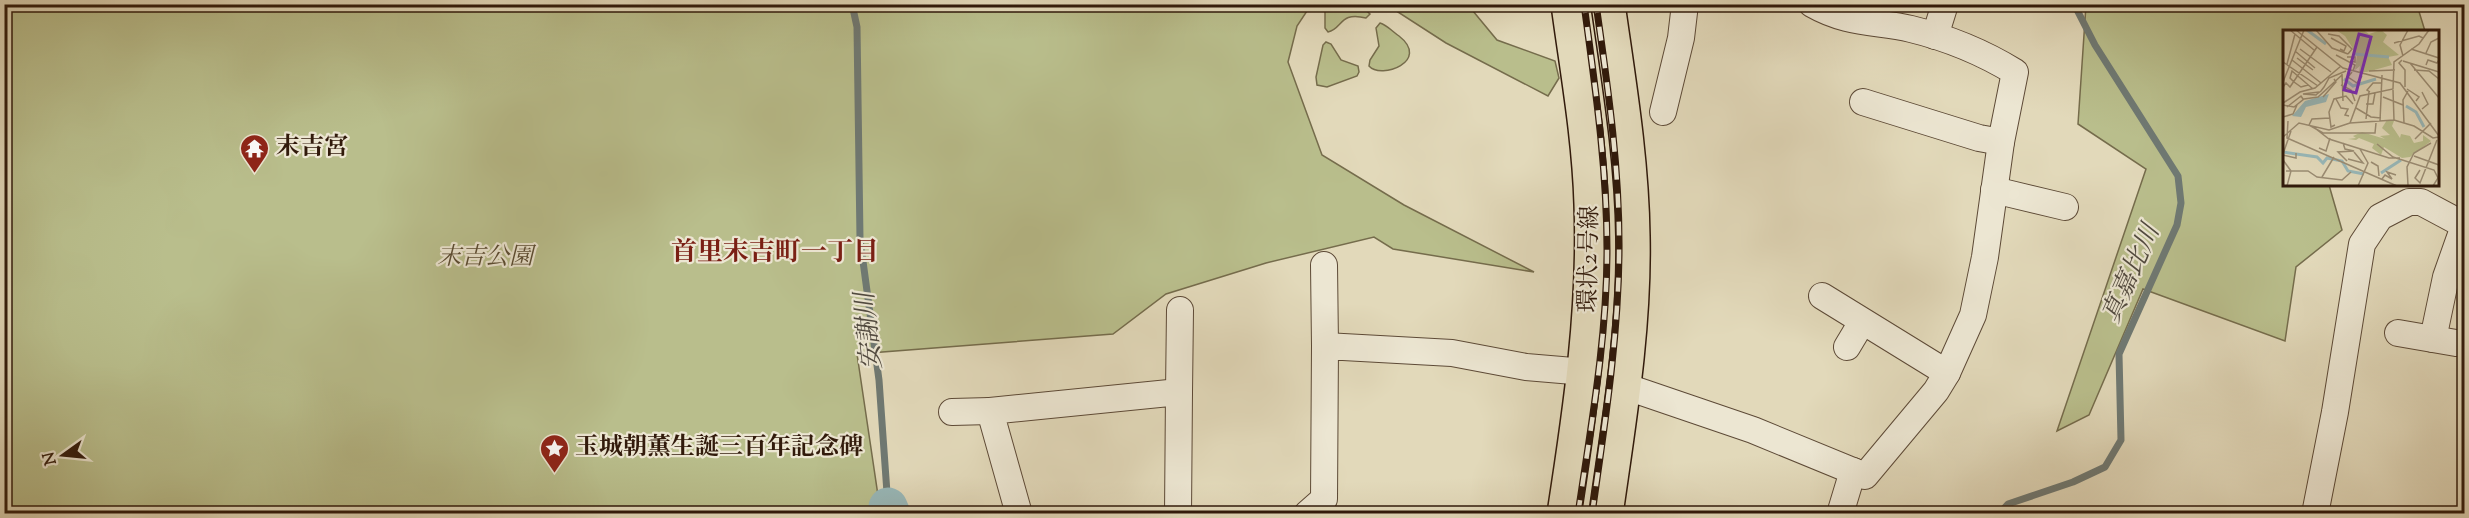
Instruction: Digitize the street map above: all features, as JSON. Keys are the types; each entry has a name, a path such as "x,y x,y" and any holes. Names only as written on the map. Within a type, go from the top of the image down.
{"main road":[{"name":"環状2号線","path":"1564,513 1584,372 1591,275 1591,202 1584,116 1568,4"},
{"name":"環状2号線","path":"1606,513 1623,386 1633,273 1632,201 1626,127 1608,4"}],"street":[{"path":"1663,112 1681,38 1685,4"},
{"path":"1623,386 1753,430 1865,476 1936,391 1947,373 1973,315 1985,257 2001,142 2015,72 1989,56 1935,36 1911,29 1840,18 1812,4"},
{"path":"1935,36 1945,4"},
{"path":"1863,102 1979,138 2001,142"},
{"path":"1994,190 2065,207"},
{"path":"2315,513 2336,412 2362,244 2380,217 2409,202 2421,202 2464,225 2446,277 2444,341 2398,333"},
{"path":"1307,513 1324,499 1324,265"},
{"path":"1822,296 1947,373"},
{"path":"1178,513 1180,310"},
{"path":"1847,347 1862,322"},
{"path":"1325,346 1452,353 1526,367 1584,372"},
{"path":"952,412 990,411 1179,393"},
{"path":"990,411 1019,513"},
{"path":"1840,513 1853,471"}],"green space":[{"name":"末吉公園","path":"4,5 1311,5 1297,26 1288,62 1322,155 1404,205 1534,272 1393,249 1374,237 1266,263 1166,294 1113,334 857,354 880,509 857,513 5,513"},
{"path":"1325,5 1360,5 1370,14 1366,18 1357,16 1346,19 1328,32 1325,28"},
{"path":"1387,5 1468,5 1497,40 1555,61 1559,78 1548,96 1446,43"},
{"path":"2086,5 2417,5 2425,30 2283,30 2283,186 2329,186 2342,230 2296,267 2285,341 2143,289 2089,415 2057,431 2146,169 2078,124"},
{"path":"1380,23 1399,36 1407,45 1410,53 1407,60 1400,66 1383,71 1369,66 1379,46 1376,28"},
{"path":"1326,42 1331,44 1341,60 1358,66 1357,76 1327,87 1317,85 1316,77 1323,45"}],"waterway":[{"name":"安謝川","path":"852,4 857,27 860,239 879,380 888,507"},
{"name":"真嘉比川","path":"1999,514 2008,504 2073,482 2105,467 2121,440 2119,354 2177,225 2181,203 2178,176 2095,45 2074,4"},
{"name":"安謝川","path":"888,507 891,514"}],"railway":[{"path":"1578,514 1601,349 1607,250 1603,157 1584,4"},
{"path":"1592,514 1613,353 1619,255 1618,192 1609,98 1596,4"}],"place":[{"name":"末吉宮","path":"255,174"},
{"name":"玉城朝薫生誕三百年記念碑","path":"554,474"}],"district":[{"name":"首里末吉町一丁目","path":"775,253"}]}
